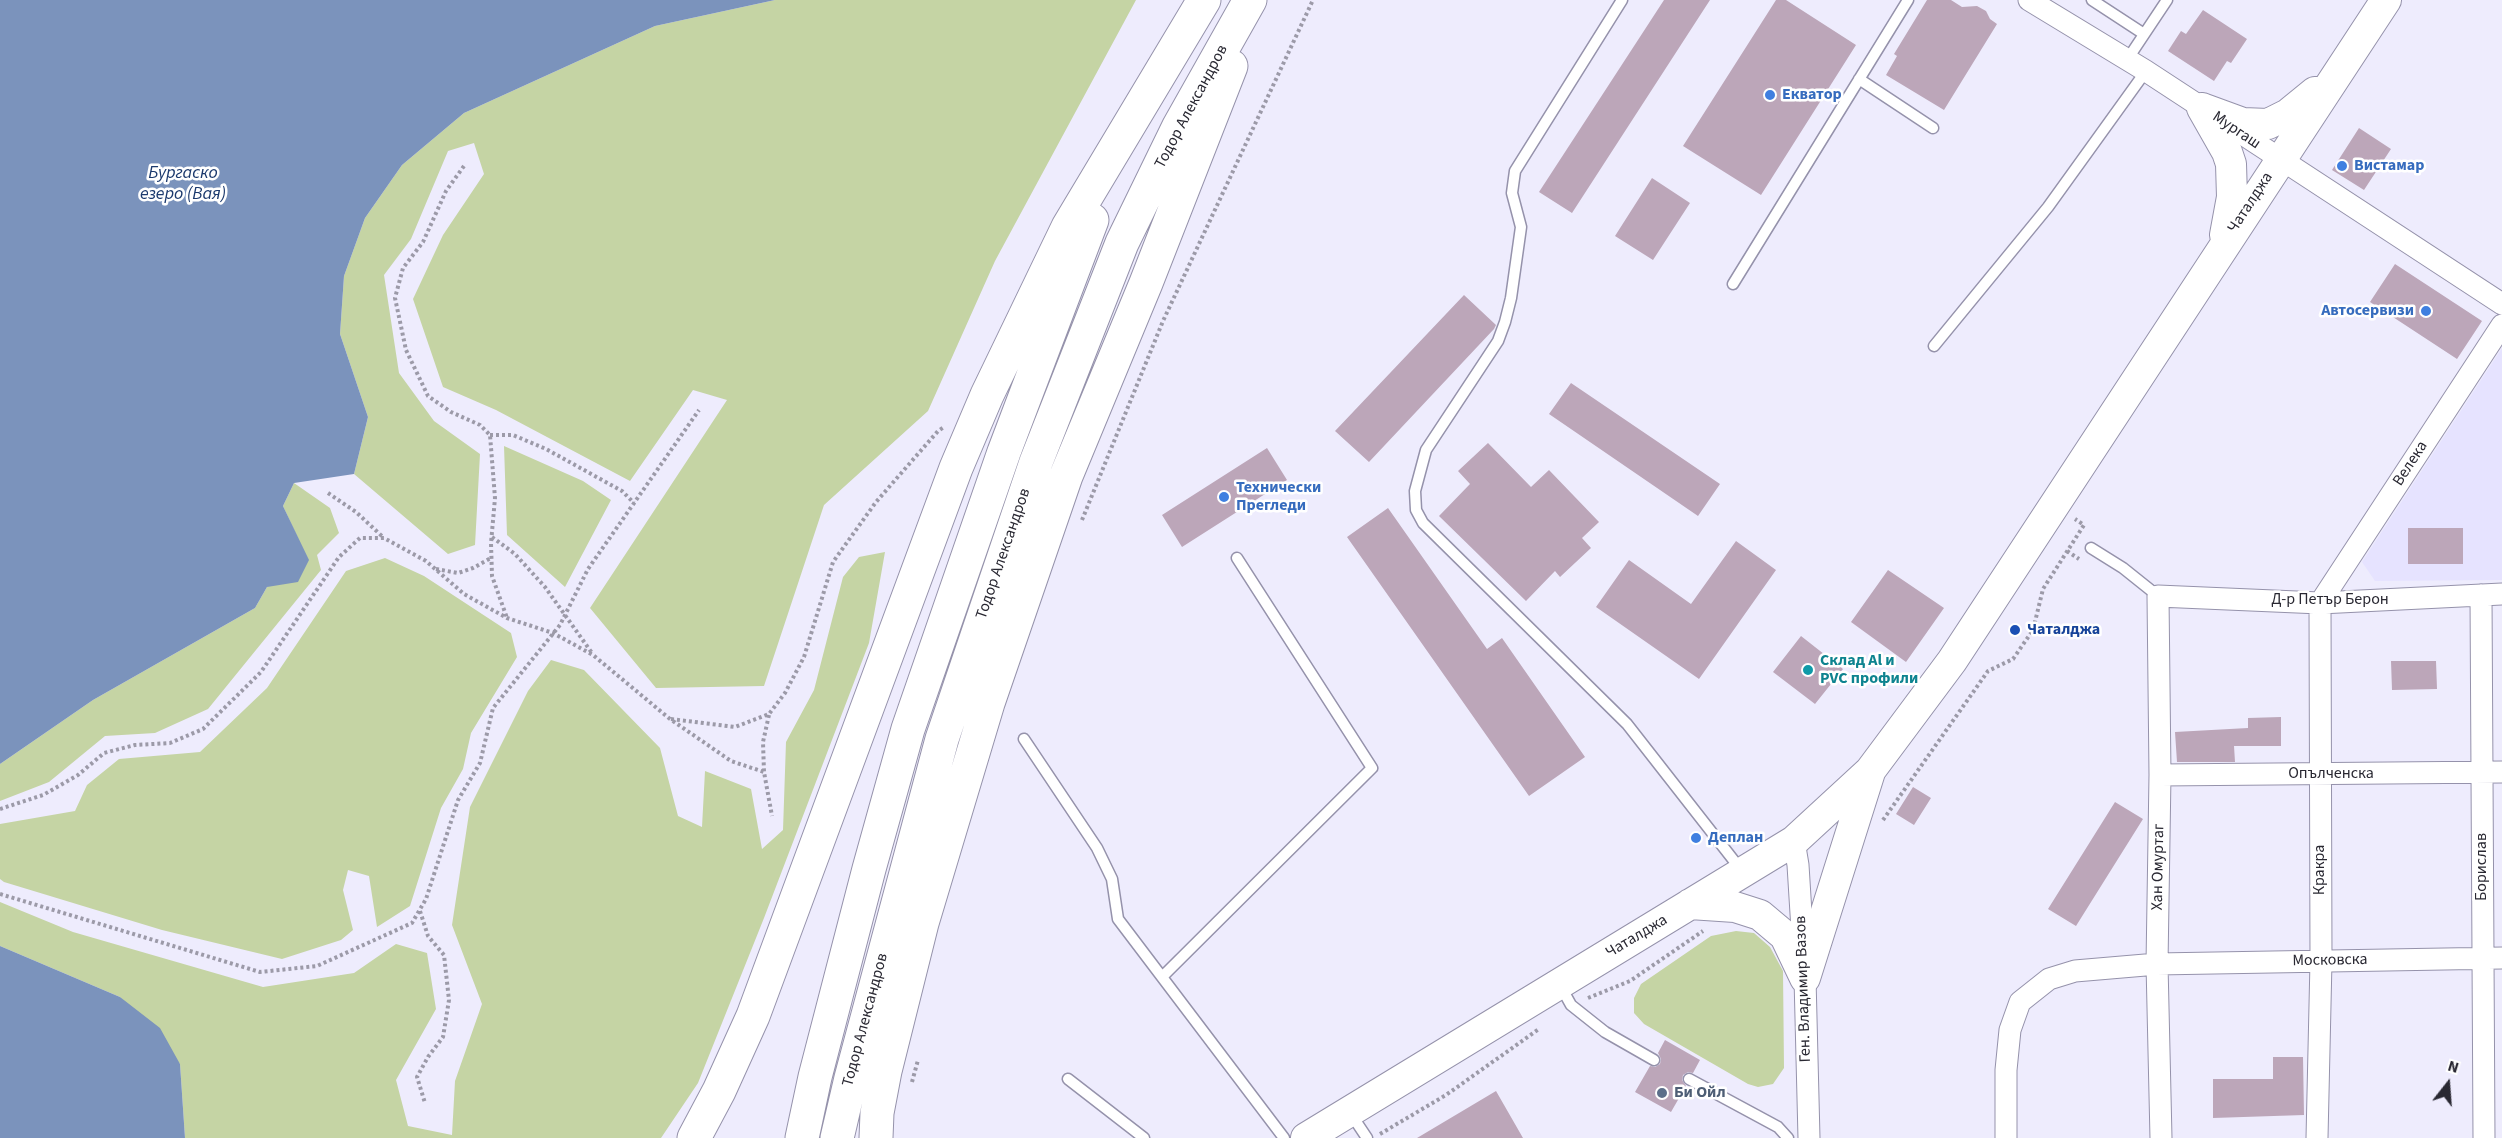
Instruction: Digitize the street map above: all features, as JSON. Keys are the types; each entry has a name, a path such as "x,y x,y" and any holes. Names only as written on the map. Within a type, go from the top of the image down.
{"highway":[{"name":"Тодор Александров","path":"802,1138 815,1077 869,868 908,729 1004,452 1093,218 1205,0"},
{"path":"694,1138 719,1091 753,1016 956,468 987,395 1068,226 1205,0"},
{"name":"Тодор Александров","path":"837,1138 942,739 1036,462 1122,243 1179,126 1250,0"},
{"path":"876,1138 877,1113 885,1071 922,922 988,703 1066,476 1210,123 1255,0"}],"main road":[{"name":"Чаталджа","path":"1306,1138 1794,841 1870,771 1952,661 2386,0"},
{"path":"2202,108 2243,123 2268,124 2288,114 2337,73"},
{"path":"2202,108 2227,152 2231,164 2232,197 2222,248"},
{"path":"1805,978 1870,771"},
{"path":"1690,904 1735,907 1760,915 1785,936 1805,978"}],"street":[{"name":"Мургаш","path":"2029,0 2146,71 2502,304"},
{"name":"Велека","path":"2320,603 2502,325"},
{"name":"Д-р Петър Берон","path":"2158,596 2320,603 2492,595"},
{"name":"Борислав","path":"2484,1138 2492,958 2492,595"},
{"name":"Хан Омуртаг","path":"2158,596 2160,775 2157,964 2161,1138"},
{"name":"Кракра","path":"2317,1138 2321,961 2320,603"},
{"name":"Опълченска","path":"2160,775 2492,772"},
{"name":"Ген. Владимир Вазов","path":"1794,841 1798,865 1805,978 1809,1138"},
{"name":"Московска","path":"2006,1138 2006,1070 2010,1030 2020,1002 2049,979 2075,971 2157,964 2492,958"}],"lane":[{"path":"1622,0 1515,171 1512,192 1521,227 1511,298 1505,322 1498,341 1426,450 1415,491 1416,510 1423,523 1627,724 1743,872"},
{"path":"1733,284 1908,0"},
{"path":"2092,0 2145,34"},
{"path":"2127,60 2167,0"},
{"path":"1934,346 2048,207 2146,71"},
{"path":"1859,79 1933,128"},
{"path":"2091,548 2123,568 2158,596"},
{"path":"1162,977 1372,768 1237,558"},
{"path":"1024,739 1097,848 1112,879 1118,919 1284,1138"},
{"path":"1559,984 1571,1005 1605,1032 1654,1060"},
{"path":"1068,1079 1144,1138"},
{"path":"1689,1079 1778,1127 1788,1138"},
{"path":"1349,1111 1366,1138"}],"path":[{"path":"1080,523 1163,321 1313,0"},
{"path":"464,166 446,190 423,242 403,268 395,298 406,350 428,396 451,412 480,425 490,435 495,498 491,536 492,576 507,618"},
{"path":"0,894 260,972 317,966 412,923 426,899 458,800 480,763 493,708 565,616 588,569 699,410"},
{"path":"772,816 764,772 763,742 769,714 785,693 804,657 833,562 876,502 938,431 947,425"},
{"path":"490,435 513,435 546,448 622,491 634,503"},
{"path":"328,493 356,512 384,538 426,561 464,594 507,618 553,633 594,655 670,719 731,760 764,772"},
{"path":"491,536 515,554 545,587 594,655"},
{"path":"0,809 43,795 78,775 104,753 135,745 170,743 203,729 261,672 339,557 360,538 384,538"},
{"path":"435,569 458,573 491,558"},
{"path":"670,719 735,727 769,714"},
{"path":"420,911 428,936 444,955 449,1000 443,1037 417,1077 426,1104"},
{"path":"910,1091 919,1057"}],"shaded area":[{"path":"2502,348 2502,580 2375,581 2362,562"}],"green space":[{"path":"775,0 1136,0 995,261 928,411 824,505 764,686 656,688 590,608 727,400 693,390 630,481 496,410 443,387 413,299 443,235 484,174 474,143 448,151 411,239 384,275 399,373 434,421 480,454 475,545 448,554 354,474 368,417 340,334 344,276 365,218 402,165 464,113 655,26"},
{"path":"504,446 583,481 611,500 565,587 507,535"},
{"path":"294,483 330,508 339,533 317,555 321,570 208,709 155,733 105,736 49,782 0,801 0,764 93,700 255,608 267,587 308,560 283,506"},
{"path":"885,552 869,643 764,918 698,1083 661,1138 185,1138 180,1064 120,997 0,946 0,902 73,932 263,987 354,973 396,944 427,953 436,1009 396,1080 408,1126 452,1135 455,1081 482,1004 452,925 470,807 528,691 551,660 584,670 660,748 678,816 702,827 705,771 751,789 762,849 783,830 786,742 814,690 843,577 859,557"},
{"path":"385,558 424,576 511,633 517,657 471,733 463,769 441,808 410,906 377,927 369,876 348,870 343,890 353,930 341,940 282,959 162,930 0,879 0,824 75,811 87,785 119,759 200,752 267,688 346,571"},
{"path":"1736,931 1754,933 1770,947 1783,971 1784,1068 1773,1084 1758,1087 1748,1084 1644,1024 1634,1013 1634,998 1641,984 1711,936"}],"water":[{"name":"Бургаско езеро (Вая)","path":"0,0 775,0 655,26 464,113 402,165 365,218 344,276 340,334 368,417 354,474 294,483 283,506 309,560 298,582 267,587 255,608 93,700 0,764"},
{"path":"0,946 120,997 160,1028 180,1064 185,1138 0,1138"}],"building":[{"path":"1664,0 1710,0 1572,213 1539,192"},
{"name":"Екватор","path":"1776,0 1786,0 1856,45 1761,195 1683,146"},
{"path":"1927,0 1951,0 1962,7 1977,6 1986,11 1990,19 1997,24 1944,110 1886,75 1897,56 1894,54"},
{"path":"2203,10 2247,39 2231,63 2227,61 2214,81 2168,51 2181,31 2186,34"},
{"path":"2359,128 2391,149 2364,190 2332,170"},
{"path":"1652,178 1690,203 1653,260 1615,236"},
{"name":"Автосервизи","path":"2395,264 2482,321 2457,359 2370,302"},
{"path":"1464,295 1496,325 1494,329 1369,462 1335,431"},
{"path":"1571,383 1720,484 1698,516 1549,414"},
{"path":"1488,443 1531,487 1549,470 1599,522 1582,538 1591,548 1560,577 1555,571 1526,601 1439,516 1470,484 1458,471"},
{"name":"Технически Прегледи","path":"1267,448 1287,480 1182,547 1162,515"},
{"path":"1388,508 1487,649 1502,638 1585,757 1529,796 1347,537"},
{"path":"2408,528 2463,528 2463,564 2408,564"},
{"path":"1736,541 1776,570 1699,679 1596,607 1629,560 1691,604"},
{"path":"1888,570 1944,608 1906,662 1851,622"},
{"name":"Склад Al и PVC профили","path":"1801,636 1843,669 1815,704 1773,672"},
{"path":"2391,661 2436,661 2437,689 2392,690"},
{"path":"2281,717 2281,746 2234,746 2235,762 2177,762 2175,732 2248,728 2248,718"},
{"path":"1913,787 1931,798 1914,825 1896,814"},
{"path":"2115,802 2143,819 2076,926 2048,909"},
{"path":"1665,1040 1700,1060 1693,1073 1688,1072 1683,1075 1682,1080 1686,1086 1671,1112 1635,1092 1650,1066 1655,1067 1660,1064 1661,1059 1658,1053"},
{"path":"2273,1057 2303,1057 2304,1115 2213,1118 2213,1079 2273,1079"},
{"path":"1496,1091 1523,1138 1417,1138"}],"place":[{"name":"Екватор","path":"1770,95"},
{"name":"Вистамар","path":"2342,166"},
{"name":"Автосервизи","path":"2426,311"},
{"name":"Технически Прегледи","path":"1224,497"},
{"name":"Чаталджа","path":"2015,630"},
{"name":"Склад Al и PVC профили","path":"1808,670"},
{"name":"Деплан","path":"1696,838"},
{"name":"Би Ойл","path":"1662,1093"}]}
